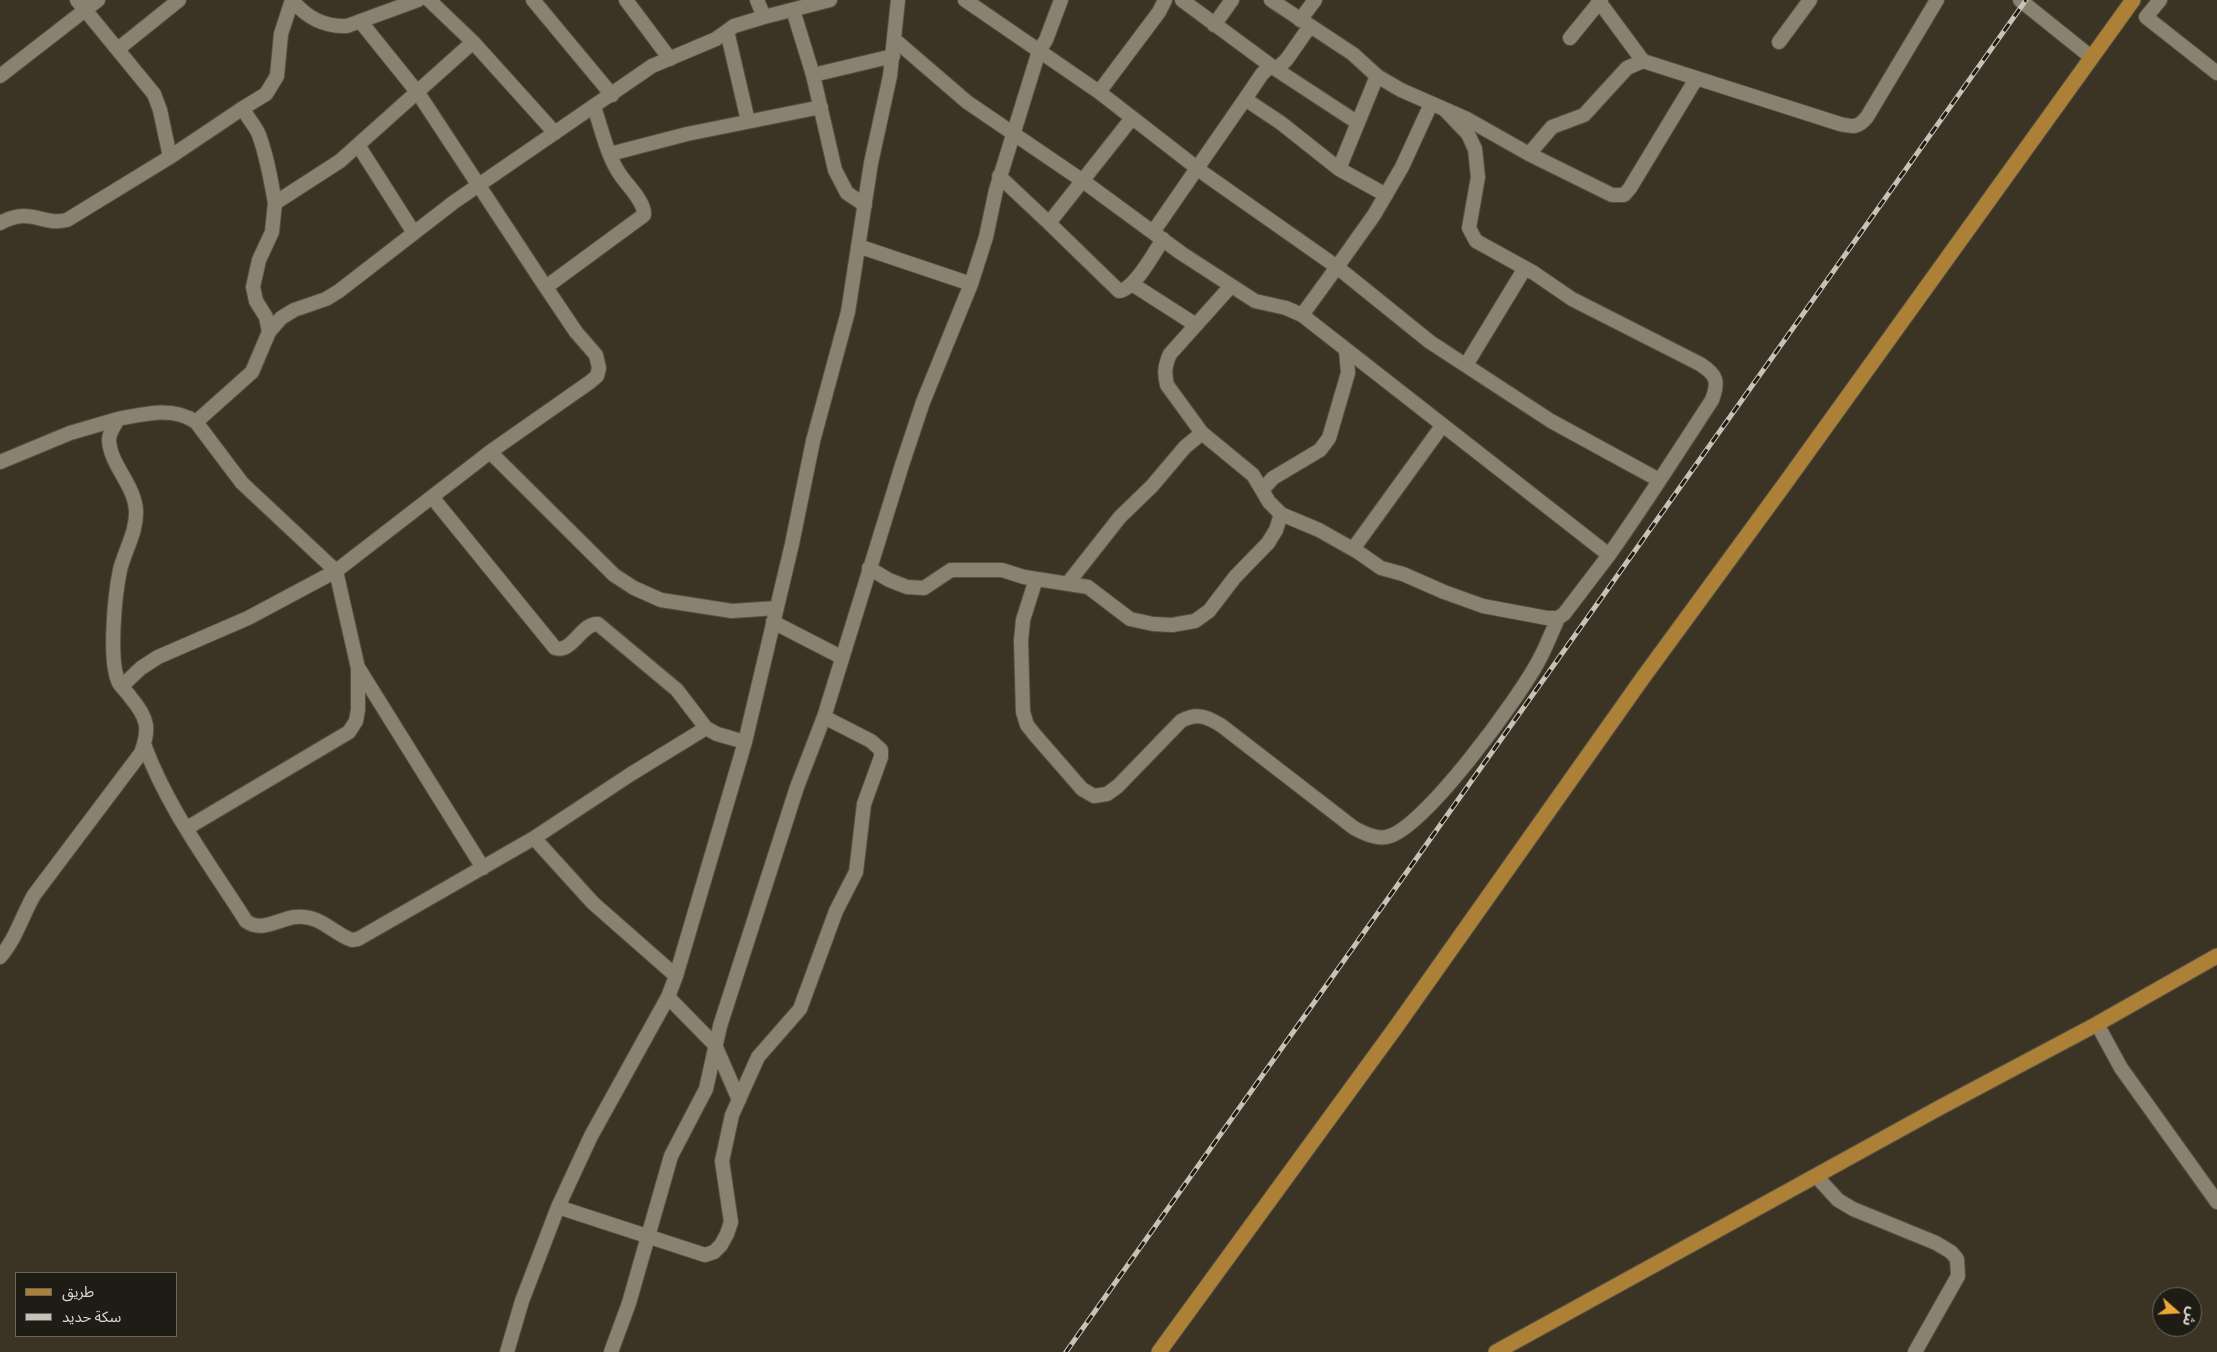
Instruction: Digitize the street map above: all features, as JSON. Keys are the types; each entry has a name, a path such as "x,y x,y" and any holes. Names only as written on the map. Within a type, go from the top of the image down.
{"main road":[{"path":"1159,1352 1391,1035 1642,679 2131,3"},
{"path":"1496,1352 2217,956"}],"street":[{"path":"0,76 82,5 98,0"},
{"path":"118,49 180,0"},
{"path":"292,0 304,14 335,27 347,26 418,0"},
{"path":"0,223 12,217 24,215 56,223 67,220 170,157 266,94 278,76 281,34 292,0"},
{"path":"429,0 473,42 555,133"},
{"path":"533,0 612,95"},
{"path":"626,0 670,59"},
{"path":"757,0 764,17"},
{"path":"196,422 252,372 257,365 269,332 280,318 294,310 326,299 339,291 479,185 652,66 716,38 734,26 830,0"},
{"path":"507,1352 522,1301 558,1207 591,1136 668,997 676,976 744,742 777,608 813,441 848,312 865,205 893,56 898,0"},
{"path":"965,0 1099,92 1197,168 1337,267 1430,342 1551,421 1659,480"},
{"path":"611,1352 629,1303 671,1156 706,1089 715,1045 797,787 824,717 869,568 924,402 971,284 986,237 1012,133 1039,50 1046,40 1061,0"},
{"path":"1099,92 1159,12 1165,0"},
{"path":"1182,0 1274,68 1358,123"},
{"path":"1214,25 1232,0"},
{"path":"1271,0 1353,54 1377,76 1401,90 1467,119 1529,154 1612,194 1624,194 1630,188 1696,79"},
{"path":"1000,176 1112,287 1119,291 1124,290 1132,284 1197,168 1262,74 1267,69 1274,68 1287,59 1315,0"},
{"path":"1779,42 1810,0"},
{"path":"2020,0 2092,57"},
{"path":"2146,17 2160,0"},
{"path":"1570,38 1599,1 1643,61 1854,127 1861,125 1867,117 1935,1"},
{"path":"2131,3 2146,17 2217,72"},
{"path":"82,5 158,101 170,157"},
{"path":"793,10 813,75 835,170 847,194 865,205"},
{"path":"122,686 141,668 158,657 248,618 336,571 490,452 596,376 599,368 596,355 576,332 418,93 360,21"},
{"path":"727,31 748,121"},
{"path":"895,40 967,102 1083,181 1231,286 1255,301 1286,308 1302,315 1609,555"},
{"path":"275,203 340,161 473,42"},
{"path":"813,75 893,56"},
{"path":"1529,154 1552,128 1584,115 1627,68 1643,61"},
{"path":"1340,169 1377,76"},
{"path":"1245,99 1281,123 1340,169 1386,195"},
{"path":"1302,315 1374,215 1402,168 1431,104"},
{"path":"546,287 644,215 644,208 619,174 594,107"},
{"path":"610,154 687,134 820,107"},
{"path":"243,108 260,138 275,203 272,232 259,260 253,287 256,301 266,317 269,332"},
{"path":"1036,579 1023,620 1020,641 1023,712 1027,725 1082,789 1094,796 1107,794 1118,786 1181,721 1188,717 1199,715 1209,718 1222,726 1354,828 1372,836 1386,837 1399,833 1450,784 1518,695 1539,660 1558,618 1564,614 1609,555 1652,493 1712,400 1716,384 1712,372 1700,364 1572,298 1525,268 1483,246 1471,235 1469,228 1471,211 1478,176 1475,149 1468,134 1445,110"},
{"path":"1049,223 1132,118"},
{"path":"358,145 414,233"},
{"path":"858,246 971,284"},
{"path":"1466,365 1525,268"},
{"path":"1132,284 1196,325"},
{"path":"1231,286 1170,354 1165,365 1165,376 1179,403 1202,433 1253,476 1269,502 1281,514 1319,530 1353,549 1381,568 1484,606 1558,618"},
{"path":"1262,490 1273,478 1320,450 1329,438 1348,373 1346,350"},
{"path":"0,462 70,433 118,419 146,414 177,412 184,414 196,422 242,483 336,571 358,668 358,710 356,721 349,732 187,828"},
{"path":"0,957 14,939 25,909 34,895 141,754 144,744 146,721 141,709 119,682 113,650 114,616 121,569 132,537 136,512 133,496 113,454 109,440 111,431 118,419"},
{"path":"1353,549 1442,426"},
{"path":"1068,583 1120,517 1152,486 1185,447 1202,433"},
{"path":"490,452 614,575 634,588 660,600 732,611 777,608"},
{"path":"432,497 555,648 561,650 590,626 598,624 677,690 706,728 717,734 744,742"},
{"path":"869,568 888,580 907,587 924,588 936,581 944,573 958,570 1002,570 1024,578 1088,587 1105,598 1130,619 1153,624 1172,625 1195,621 1209,611 1235,577 1268,543 1276,530 1281,514"},
{"path":"773,622 841,657"},
{"path":"358,668 483,868"},
{"path":"558,1207 705,1255 714,1252 728,1234 730,1222 722,1161 732,1115 758,1057 800,1009 836,911 858,863 864,804 881,757 881,750 871,741 824,717"},
{"path":"144,744 161,784 246,921 260,927 295,917 316,919 352,940 358,939 534,838 631,774 706,728"},
{"path":"534,838 593,903 676,976"},
{"path":"668,997 715,1045 739,1100"},
{"path":"2096,1024 2121,1068 2217,1202"},
{"path":"1816,1176 1838,1200 1852,1209 1936,1243 1952,1252 1956,1259 1958,1276 1956,1283 1915,1352"}],"railway":[{"path":"1066,1352 2026,0"}]}
